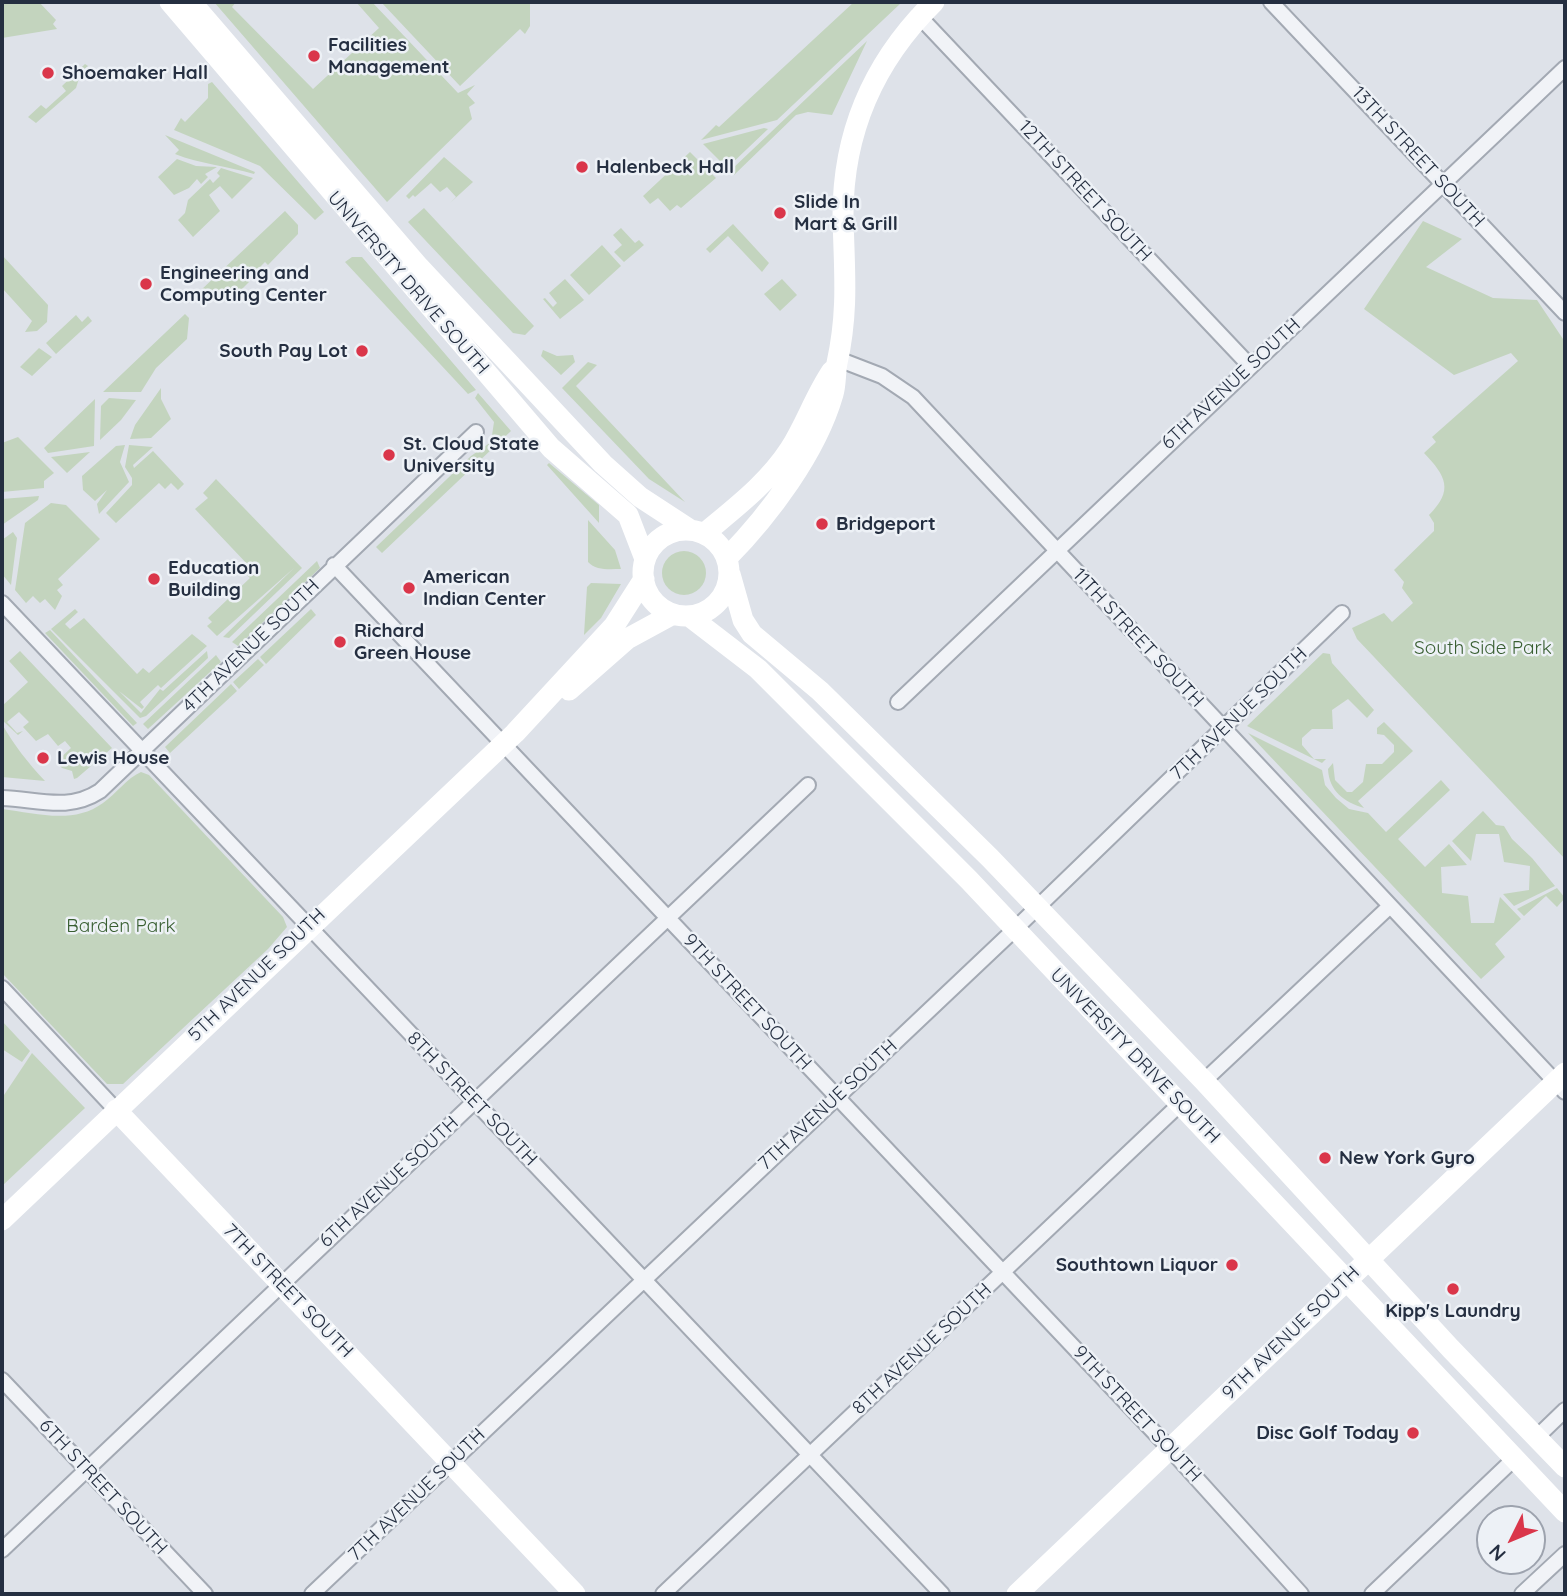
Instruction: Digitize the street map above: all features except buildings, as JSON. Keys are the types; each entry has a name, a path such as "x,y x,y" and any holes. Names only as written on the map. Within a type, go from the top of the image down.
{"street":[{"name":"UNIVERSITY DRIVE SOUTH","path":"170,2 551,448 628,515 644,569"},
{"name":"UNIVERSITY DRIVE SOUTH","path":"191,2 419,267 594,454 640,497 697,531"},
{"name":"13TH STREET SOUTH","path":"1271,2 1565,313"},
{"path":"838,361 778,465 752,494 697,531 662,537 644,569 654,601 681,615 702,613 722,598 729,566 806,455 821,428 834,392 838,361 847,287 844,192 855,128 884,62 927,9"},
{"name":"12TH STREET SOUTH","path":"927,9 1250,366"},
{"name":"6TH AVENUE SOUTH","path":"898,702 1565,68"},
{"name":"11TH STREET SOUTH","path":"838,361 883,376 906,391 1389,907 1562,1082"},
{"name":"4TH AVENUE SOUTH","path":"2,798 75,803 100,791 476,432"},
{"path":"697,531 722,548 729,566"},
{"name":"9TH STREET SOUTH","path":"334,565 509,738 667,918 1170,1449 1301,1594"},
{"name":"UNIVERSITY DRIVE SOUTH","path":"729,566 743,620 752,634 820,691 1037,907 1204,1081 1565,1467"},
{"name":"5TH AVENUE SOUTH","path":"509,738 614,626 644,569"},
{"name":"8TH STREET SOUTH","path":"2,603 942,1594"},
{"name":"7TH AVENUE SOUTH","path":"312,1594 1224,729 1342,613"},
{"name":"UNIVERSITY DRIVE SOUTH","path":"681,615 758,669 1014,929 1565,1512"},
{"name":"5TH AVENUE SOUTH","path":"2,1220 509,738 627,639 681,615"},
{"name":"6TH AVENUE SOUTH","path":"2,1550 808,785"},
{"path":"1204,1081 1389,907"},
{"name":"7TH STREET SOUTH","path":"2,988 575,1594"},
{"name":"9TH AVENUE SOUTH","path":"1017,1594 1345,1280 1562,1082"},
{"name":"8TH AVENUE SOUTH","path":"663,1594 1181,1104"},
{"name":"6TH STREET SOUTH","path":"2,1380 205,1594"},
{"path":"1537,1437 1565,1410"},
{"path":"1372,1594 1515,1458"},
{"path":"1521,1594 1565,1554"}],"green space":[{"path":"2,2 39,2 56,20 53,24 57,29 2,38"},
{"path":"214,2 236,2 232,7 313,89 379,28 356,2 372,2 458,93 475,85 467,94 475,103 469,107 472,119 387,202"},
{"path":"381,2 530,2 530,26 525,34 520,29 460,86"},
{"path":"854,2 901,3 777,120 701,140 716,125 719,127"},
{"path":"867,41 832,115 808,112 796,115 734,175 731,170"},
{"path":"85,64 88,66 81,72 76,88 36,123 28,117 41,105 46,109 66,91 62,86"},
{"path":"212,82 324,212 315,220 260,166 174,130 181,118 185,122 208,98 208,84"},
{"path":"768,129 727,168 703,144"},
{"path":"165,135 255,172 254,174 175,154 179,150"},
{"path":"690,152 716,178 681,208 677,205 670,211 658,198 650,204 643,196"},
{"path":"444,157 473,182 450,203 456,197 447,187 440,192 431,183 409,199 406,196"},
{"path":"177,159 196,166 217,167 205,174 208,177 201,184 197,179 189,188 174,195 158,177"},
{"path":"221,168 253,178 232,199 220,186 209,195 220,211 193,237 178,220 185,213 188,200 210,179 213,183 220,176 217,173"},
{"path":"424,208 534,326 525,335 513,333 408,222"},
{"path":"285,211 298,225 298,234 268,265 265,262 261,266 263,269 247,280 249,282 230,301 208,298 201,290"},
{"name":"South Side Park","path":"1423,221 1462,239 1426,267 1493,298 1537,300 1565,342 1565,859 1357,639 1352,628 1384,613 1392,622 1413,603 1402,588 1404,582 1394,570 1434,531 1434,523 1429,515 1442,498 1444,490 1442,476 1424,453 1436,442 1432,437 1518,361 1511,353 1454,375 1364,309"},
{"path":"733,224 769,263 762,272 728,236 710,253 706,249"},
{"path":"621,228 635,243 639,240 644,245 624,262 614,252 622,245 613,235"},
{"path":"602,245 621,266 589,295 570,275"},
{"path":"2,255 48,305 47,322 37,331 25,332 32,321 2,288"},
{"path":"352,257 362,257 476,390 468,394 345,262"},
{"path":"565,279 584,300 560,319 543,299 553,307 557,303 549,293"},
{"path":"782,279 797,295 780,311 764,294"},
{"path":"185,314 189,318 187,339 156,368 141,392 103,392"},
{"path":"76,315 82,322 88,316 92,321 56,354 46,343"},
{"path":"39,348 52,357 32,376 20,367"},
{"path":"543,350 557,356 573,355 575,362 561,375 541,356"},
{"path":"588,362 597,365 576,386 685,502 649,479 562,388"},
{"path":"161,388 161,399 171,419 151,438 130,439 135,425"},
{"path":"478,393 511,431 382,553 376,547 471,456 491,442 494,422 475,398"},
{"path":"109,398 136,400 121,420 100,440 101,406"},
{"path":"95,399 94,446 48,453 44,448"},
{"path":"18,437 54,473 44,481 44,488 2,492 2,443"},
{"path":"125,445 120,462 129,482 99,514 97,504 107,490 95,501 83,490 82,476 116,446"},
{"path":"129,445 153,447 133,465 134,468 153,451 184,484 178,490 171,483 165,489 159,483 116,523 106,513 132,485 132,478 125,467"},
{"path":"90,452 67,473 51,457"},
{"path":"549,463 599,505 599,523 547,465"},
{"path":"216,479 302,568 229,638 223,637 294,568 217,636 207,626 212,622 208,618 250,578 244,572 249,566 195,509 208,498 203,493"},
{"path":"39,496 38,500 2,525 2,499"},
{"path":"51,503 66,505 100,539 58,579 63,585 57,590 62,596 55,610 45,599 40,603 33,596 26,603 15,590 25,523"},
{"path":"588,520 615,550 621,569 599,568 588,562"},
{"path":"13,532 17,538 11,585 2,574 2,540"},
{"path":"684,551 693,552 700,557 705,564 705,582 700,589 693,594 684,595 675,594 668,589 663,582 662,573 663,564 668,557 675,552"},
{"path":"317,561 320,568 238,646 232,642"},
{"path":"591,583 621,584 601,618 584,635 587,587"},
{"path":"75,609 78,612 65,624 70,629 84,618 137,674 143,668 149,673 192,634 207,646 161,688 158,685 140,702 144,707 142,709 119,691 141,713 160,689 163,691 207,651 208,658 146,716 140,718 51,629"},
{"path":"311,609 316,615 266,664 260,657"},
{"path":"50,630 137,723 133,726 45,633"},
{"path":"20,651 112,748 77,778 74,779 72,771 62,768 56,762 71,748 65,741 58,746 48,734 36,741 23,727 29,722 19,712 7,722 17,733 23,731 18,735 2,720 2,706 28,682 9,661"},
{"path":"1323,653 1330,654 1332,663 1374,710 1367,718 1348,699 1332,710 1333,729 1312,729 1302,738 1302,745 1314,759 1326,759 1322,763 1247,726"},
{"path":"216,655 221,662 148,729 143,724"},
{"path":"258,659 264,665 239,689 233,682"},
{"path":"231,684 237,691 170,753 165,747"},
{"path":"1384,722 1413,751 1358,801 1364,808 1339,794 1331,784 1328,769 1333,763 1335,780 1347,792 1352,792 1363,782 1366,764 1382,764 1394,752 1394,745 1384,735 1377,734 1377,728"},
{"path":"2,724 22,754 45,781 2,777"},
{"path":"1248,733 1322,770 1325,785 1336,798 1349,809 1368,813 1386,832 1441,780 1450,790 1398,839 1425,867 1449,844 1467,865 1441,867 1442,893 1468,896 1471,923 1494,923 1500,897 1521,919 1495,944 1505,957 1481,979"},
{"name":"Barden Park","path":"141,772 149,775 283,917 287,927 268,949 123,1084 107,1084 2,973 2,809 54,816 79,814 103,803"},
{"path":"1483,811 1496,825 1504,826 1512,839 1555,886 1514,906 1503,894 1529,890 1530,866 1504,862 1499,834 1476,834 1471,861 1452,841"},
{"path":"1557,888 1565,898 1557,907 1546,896 1524,916 1517,909"},
{"path":"2,1021 30,1051 22,1062 2,1049"},
{"path":"32,1053 85,1108 2,1186 2,1098"}],"place":[{"name":"Facilities Management","path":"314,56"},
{"name":"Shoemaker Hall","path":"48,73"},
{"name":"Halenbeck Hall","path":"582,167"},
{"name":"Slide In Mart & Grill","path":"780,213"},
{"name":"Engineering and Computing Center","path":"146,284"},
{"name":"South Pay Lot","path":"362,351"},
{"name":"St. Cloud State University","path":"389,455"},
{"name":"Bridgeport","path":"822,524"},
{"name":"Education Building","path":"154,579"},
{"name":"American Indian Center","path":"409,588"},
{"name":"Richard Green House","path":"340,642"},
{"name":"Lewis House","path":"43,758"},
{"name":"New York Gyro","path":"1325,1158"},
{"name":"Southtown Liquor","path":"1232,1265"},
{"name":"Kipp's Laundry","path":"1453,1289"},
{"name":"Disc Golf Today","path":"1413,1433"}]}
